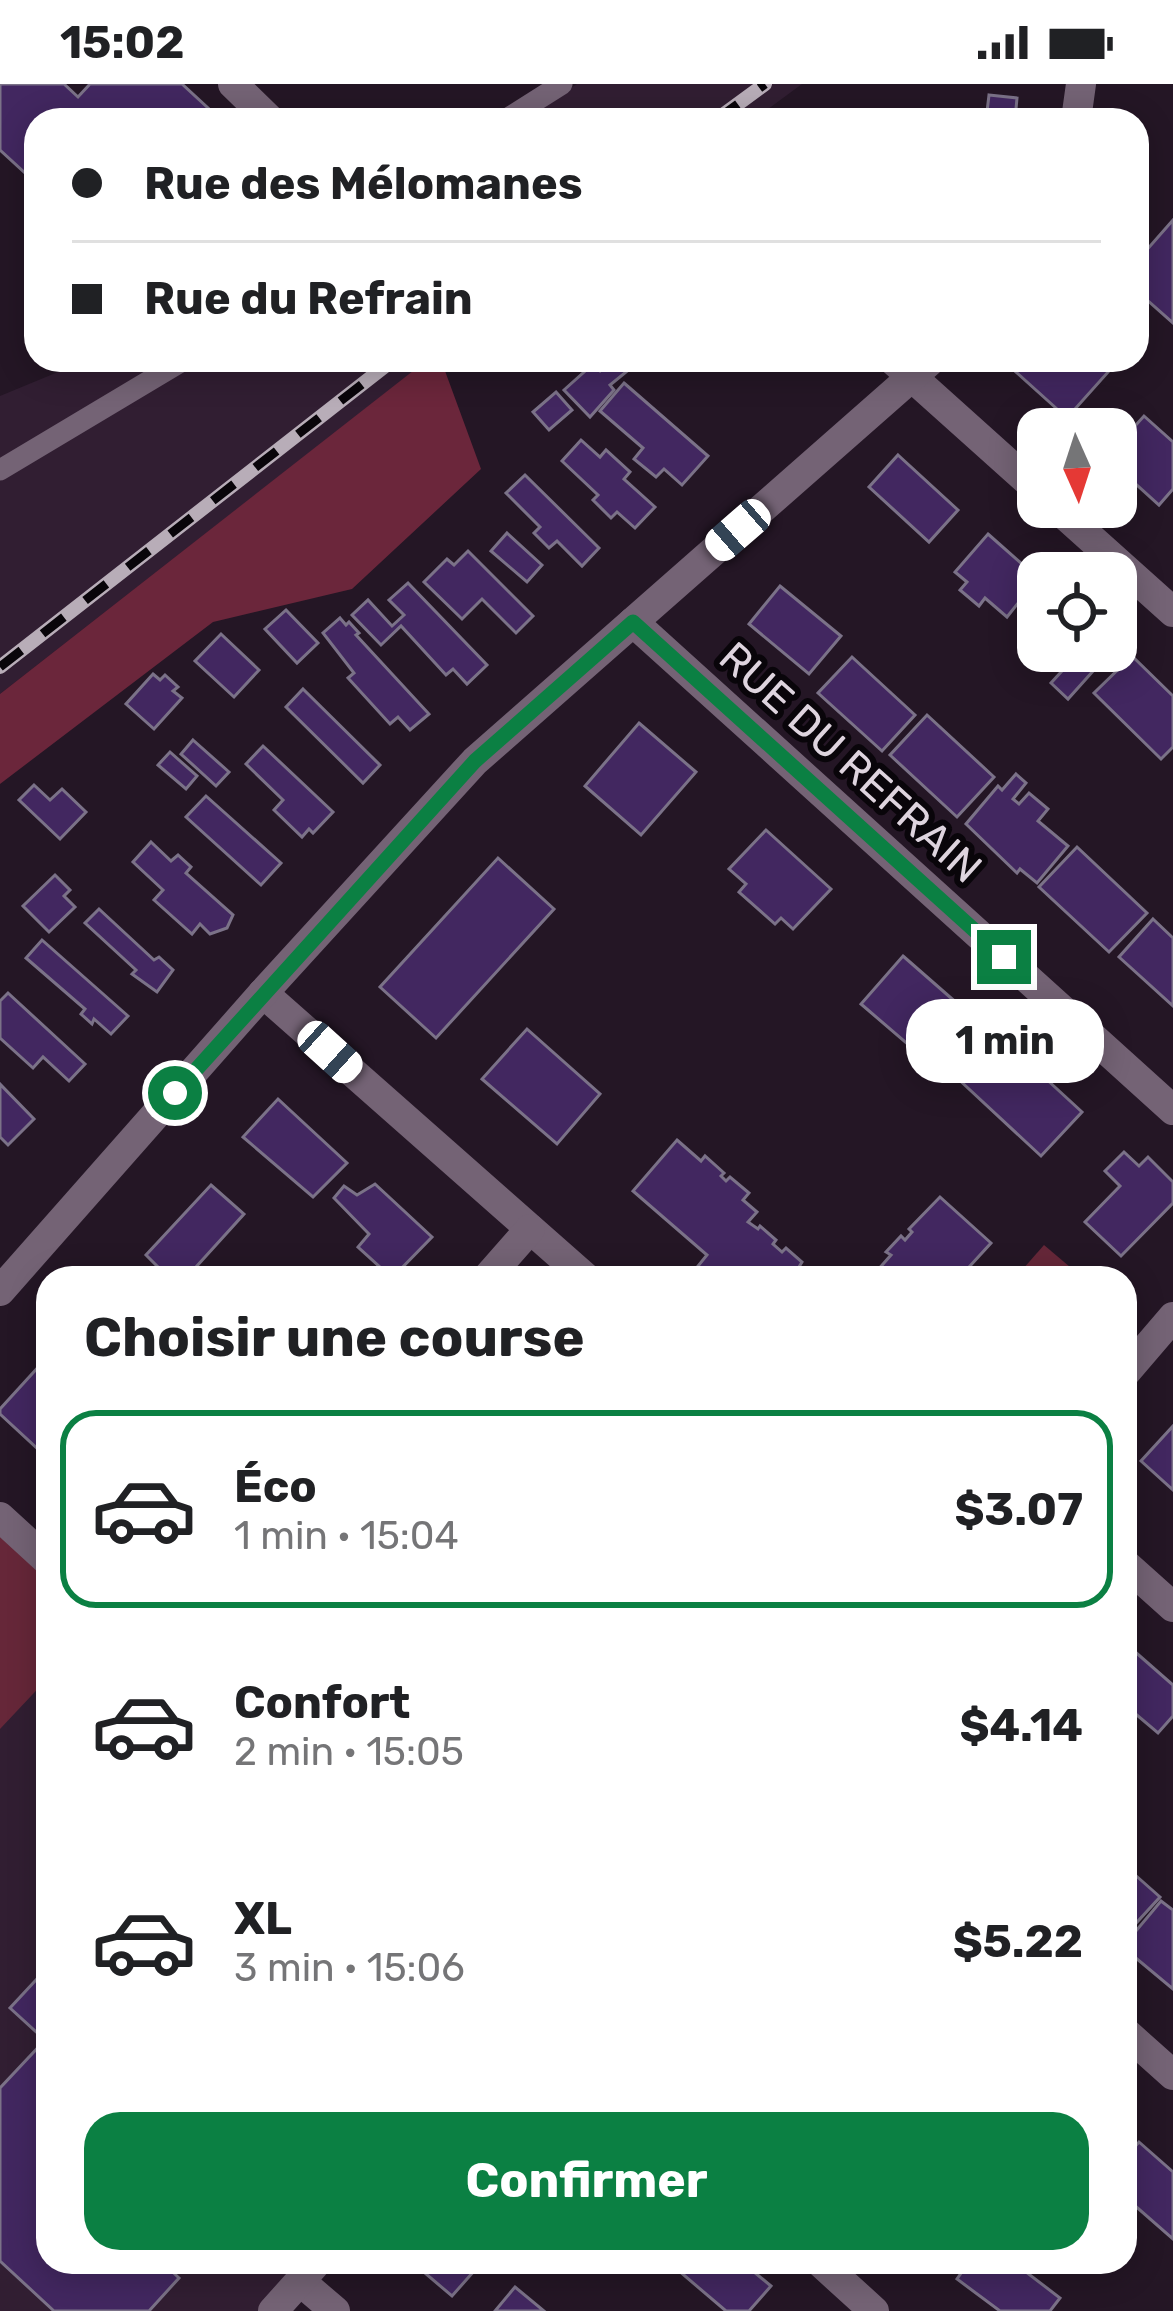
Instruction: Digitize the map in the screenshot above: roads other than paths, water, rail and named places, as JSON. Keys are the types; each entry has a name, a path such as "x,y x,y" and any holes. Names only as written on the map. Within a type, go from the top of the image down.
{"street":[{"path":"233,84 258,108"},
{"path":"0,1291 475,761 905,372"},
{"path":"918,372 1017,469"},
{"path":"1079,528 1173,612"},
{"name":"RUE DU REFRAIN","path":"633,622 1173,1109"},
{"path":"263,993 572,1266"},
{"path":"498,1266 530,1229"},
{"path":"1137,1359 1173,1317"},
{"path":"0,1517 36,1550"},
{"path":"1137,1574 1173,1606"},
{"path":"1137,2042 1173,2074"},
{"path":"273,2311 306,2274"},
{"path":"311,2274 335,2311"},
{"path":"833,2274 874,2311"}],"lane":[{"path":"524,108 562,84"},
{"path":"0,470 164,372"}],"railway":[{"path":"732,108 765,84"},
{"path":"0,667 378,372"}]}
